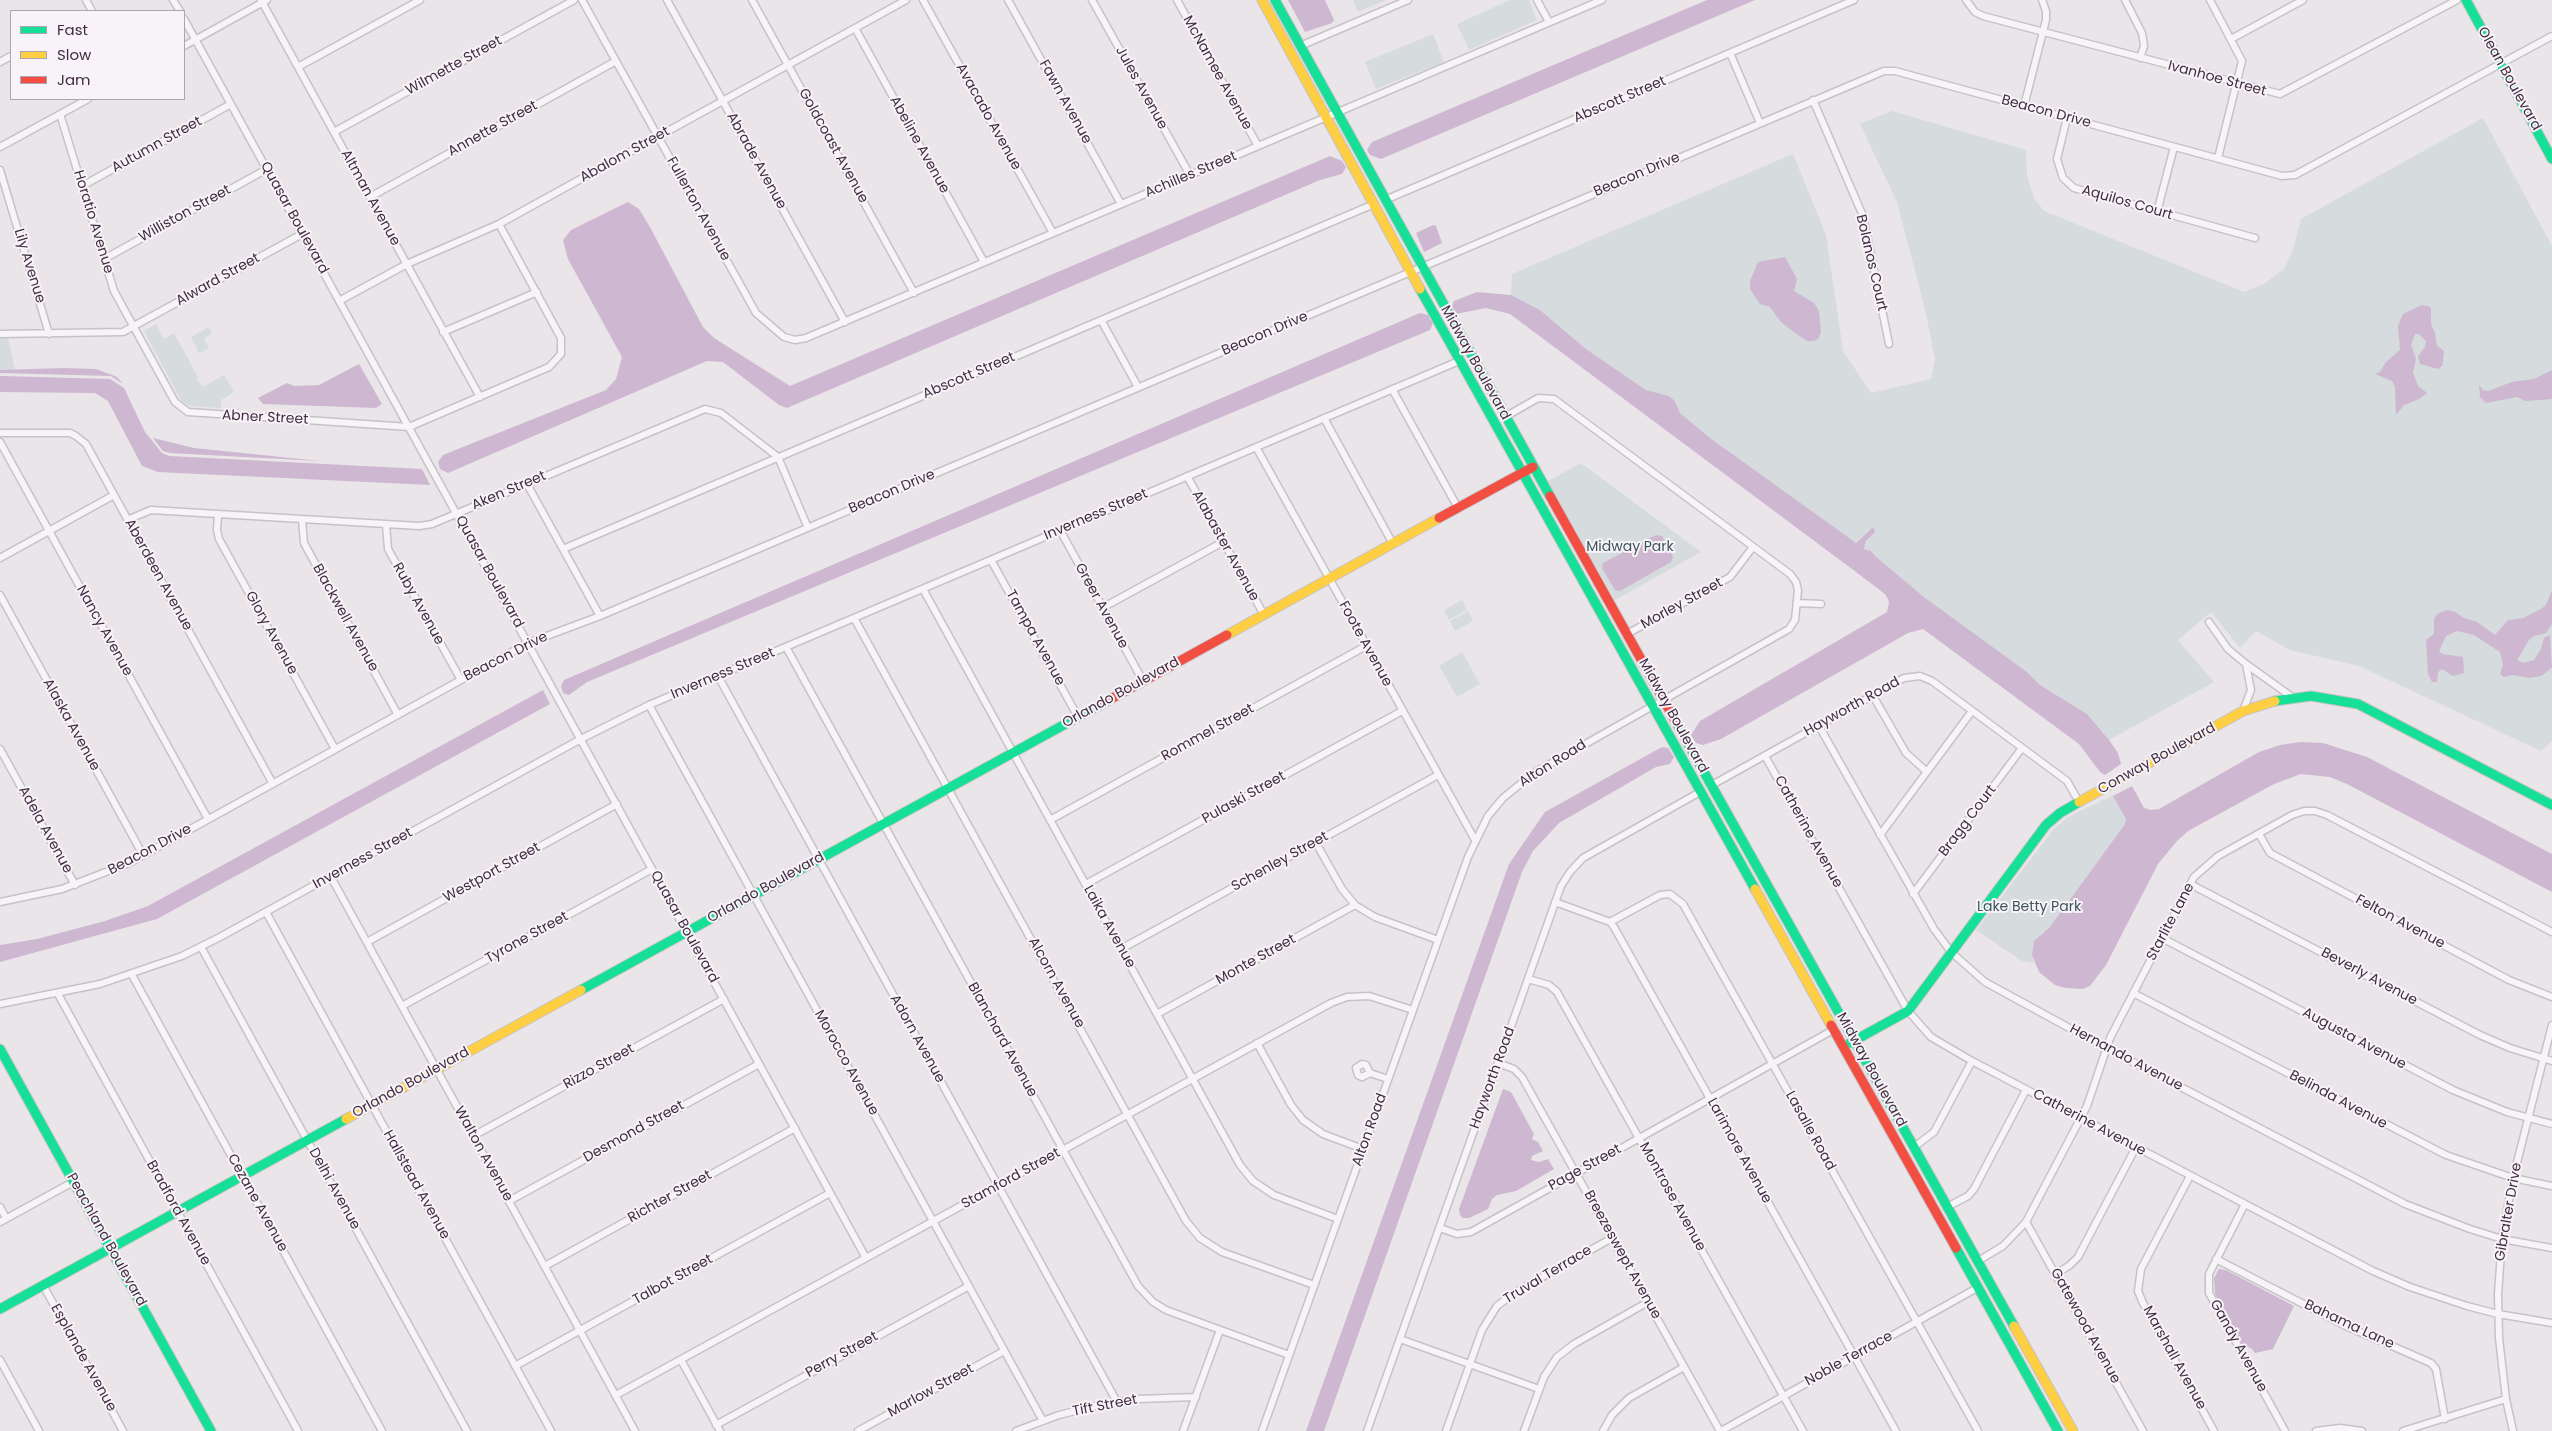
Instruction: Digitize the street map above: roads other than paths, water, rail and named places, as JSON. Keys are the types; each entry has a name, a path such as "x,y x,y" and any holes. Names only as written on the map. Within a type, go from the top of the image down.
{"street":[{"path":"298,67 420,0"},
{"name":"Wilmette Street","path":"334,132 574,0"},
{"name":"Fullerton Avenue","path":"582,0 756,313 779,333"},
{"name":"Abrade Avenue","path":"667,0 845,322"},
{"name":"Goldcoast Avenue","path":"752,0 914,293"},
{"name":"Abalom Street","path":"339,301 407,264 499,224 906,0"},
{"name":"Avacado Avenue","path":"923,0 1052,233"},
{"name":"Fawn Avenue","path":"1008,0 1121,204"},
{"name":"Jules Avenue","path":"1092,0 1190,175"},
{"name":"McNamee Avenue","path":"1177,0 1258,146"},
{"name":"Midway Boulevard","path":"1262,0 1459,361 2058,1431"},
{"name":"Midway Boulevard","path":"1275,0 1504,417 1628,634 2073,1431"},
{"path":"1300,46 1408,0"},
{"path":"1537,0 1549,22"},
{"name":"Achilles Street","path":"779,333 795,340 806,338 1602,0"},
{"name":"Abscott Street","path":"1385,200 1854,0"},
{"name":"Ivanhoe Street","path":"1966,0 1975,12 1983,16 2280,94 2457,0"},
{"path":"2024,106 2044,32 2046,11 2042,0"},
{"path":"2125,0 2142,33 2144,46 2140,58"},
{"path":"2210,0 2242,61 2218,158"},
{"path":"2231,39 2302,0"},
{"name":"Olean Boulevard","path":"2466,0 2552,158"},
{"path":"185,45 263,1"},
{"name":"Altman Avenue","path":"263,1 480,397"},
{"name":"Quasar Boulevard","path":"185,21 866,1258"},
{"name":"Abeline Avenue","path":"855,28 984,262"},
{"name":"Beacon Drive","path":"1,899 75,885 111,871 528,643 600,616 1884,71 1895,71 2282,176 2295,175 2552,36"},
{"path":"1730,53 1760,123"},
{"name":"Annette Street","path":"370,197 616,61"},
{"path":"0,147 86,100"},
{"name":"Bolanos Court","path":"1813,100 1863,216 1889,344"},
{"name":"Autumn Street","path":"82,186 231,104"},
{"name":"Horatio Avenue","path":"60,114 114,291 134,327"},
{"name":"Aquilos Court","path":"2067,118 2058,159 2060,172 2067,183 2081,192 2255,238"},
{"path":"2157,212 2174,147"},
{"name":"Williston Street","path":"104,259 267,169"},
{"name":"Lily Avenue","path":"0,170 50,334"},
{"name":"Abscott Street","path":"563,549 1374,204"},
{"path":"444,332 537,292 499,224"},
{"name":"Alward Street","path":"134,327 302,234"},
{"name":"Abner Street","path":"134,327 175,402 188,412 409,427 549,367 561,354 561,338 537,292"},
{"path":"1101,320 1138,388"},
{"path":"0,334 116,334 134,327"},
{"name":"Inverness Street","path":"0,1004 58,994 132,975 201,947 581,739 649,705 1459,361"},
{"path":"1392,389 1458,508"},
{"name":"Alton Road","path":"1262,1431 1474,840 1496,807 1525,779 1788,629 1795,620 1796,582 1790,574 1554,399 1538,398 1504,417"},
{"name":"Aken Street","path":"128,520 151,510 419,526 432,524 706,409 722,413 778,457"},
{"path":"1324,418 1394,544"},
{"name":"Aberdeen Avenue","path":"0,433 70,433 86,444 273,784"},
{"name":"Nancy Avenue","path":"0,442 208,819"},
{"name":"Foote Avenue","path":"1256,447 1474,840"},
{"path":"778,457 808,528"},
{"name":"Orlando Boulevard","path":"0,1309 1533,467"},
{"name":"Alabaster Avenue","path":"1187,476 1264,615"},
{"path":"528,484 600,616"},
{"path":"0,558 114,495"},
{"name":"Glory Avenue","path":"218,514 217,530 220,539 335,749"},
{"name":"Blackwell Avenue","path":"302,519 304,544 398,715"},
{"name":"Ruby Avenue","path":"386,524 388,549 461,680"},
{"name":"Greer Avenue","path":"1060,530 1143,681"},
{"path":"1102,608 1223,542"},
{"name":"Morley Street","path":"1628,634 1730,577 1753,547"},
{"name":"Tampa Avenue","path":"991,560 1078,717"},
{"name":"Laika Avenue","path":"923,589 1240,1165 1253,1181 1274,1195 1338,1218"},
{"name":"Alaska Avenue","path":"0,595 143,855"},
{"path":"1796,603 1821,604"},
{"name":"Alcorn Avenue","path":"854,618 1186,1221 1200,1238 1222,1252 1314,1285"},
{"path":"2209,622 2228,649 2292,697"},
{"name":"Rommel Street","path":"1050,820 1366,646"},
{"name":"Blanchard Avenue","path":"786,647 1142,1292 1166,1310 1289,1354"},
{"path":"2243,711 2251,690 2246,664"},
{"name":"Adorn Avenue","path":"718,676 1117,1402"},
{"name":"Hayworth Road","path":"1712,785 1904,678 1920,676 1932,681 2066,781 2079,802"},
{"path":"1873,696 1906,753 1928,772"},
{"name":"Conway Boulevard","path":"1843,1047 1908,1011 2046,825 2060,813 2243,711 2292,697 2329,698 2367,708 2552,805"},
{"name":"Morocco Avenue","path":"649,705 1042,1421"},
{"name":"Pulaski Street","path":"1086,884 1402,711"},
{"path":"1880,835 1972,711"},
{"name":"Hernando Avenue","path":"1819,726 1934,929 1951,952 1974,974 1996,990 2405,1204 2454,1224 2502,1239 2552,1248"},
{"name":"Bragg Court","path":"1913,894 2022,748"},
{"name":"Adela Avenue","path":"0,749 75,885"},
{"name":"Catherine Avenue","path":"1765,756 1908,1011 1931,1037 2026,1090 2392,1279 2438,1297 2498,1314 2552,1322"},
{"name":"Schenley Street","path":"1121,949 1438,775"},
{"name":"Hayworth Road","path":"1367,1431 1555,902 1570,872 1583,858 1700,792"},
{"name":"Westport Street","path":"367,942 617,804"},
{"name":"Starlite Lane","path":"1978,1260 2003,1246 2026,1222 2081,1118 2092,1093 2106,1048 2133,993 2190,884 2211,861 2304,811 2321,813 2552,932"},
{"name":"Felton Avenue","path":"2259,834 2270,853 2509,980 2552,997"},
{"path":"1316,843 1342,889 1355,905 1375,917 1438,940"},
{"name":"Tyrone Street","path":"402,1006 652,869"},
{"name":"Walton Avenue","path":"331,877 635,1431"},
{"name":"Beverly Avenue","path":"2190,884 2480,1035 2552,1061"},
{"name":"Lasalle Road","path":"1610,922 1660,895 1670,894 1679,898 1978,1431"},
{"path":"1555,902 1610,922"},
{"name":"Monte Street","path":"1157,1014 1355,905"},
{"name":"Hallstead Avenue","path":"266,912 551,1431"},
{"name":"Larimore Avenue","path":"1610,922 1896,1431"},
{"name":"Augusta Avenue","path":"2162,938 2453,1090 2489,1106 2528,1119 2552,1124"},
{"name":"Delhi Avenue","path":"201,947 467,1431"},
{"name":"Cezane Avenue","path":"132,975 382,1431"},
{"name":"Montrose Avenue","path":"1528,979 1549,985 1557,992 1803,1431"},
{"name":"Belinda Avenue","path":"2133,993 2425,1145 2467,1163 2513,1178 2552,1186"},
{"name":"Bradford Avenue","path":"58,994 298,1431"},
{"name":"Stamford Street","path":"616,1396 1331,1003 1348,997 1369,996 1413,1010"},
{"name":"Rizzo Street","path":"474,1136 724,999"},
{"name":"Gibralter Drive","path":"2513,1431 2506,1399 2498,1314 2502,1239 2513,1178 2552,1025"},
{"name":"Page Street","path":"1440,1228 1457,1234 1471,1232 1833,1030"},
{"path":"1257,1044 1291,1105 1303,1120 1323,1134 1363,1149"},
{"name":"Peachland Boulevard","path":"0,1049 211,1431"},
{"path":"1914,1147 1934,1132 1972,1061"},
{"name":"Desmond Street","path":"509,1201 759,1064"},
{"name":"Breezeswept Avenue","path":"1498,1064 1514,1069 1522,1077 1721,1431"},
{"path":"1370,1073 1388,1079"},
{"path":"1947,1207 1968,1196 1974,1189 2026,1090"},
{"name":"Richter Street","path":"545,1266 795,1128"},
{"path":"2056,1274 2078,1257 2136,1147"},
{"name":"Marshall Avenue","path":"2190,1176 2141,1269 2138,1291 2214,1431"},
{"path":"0,1207 3,1220 73,1182"},
{"name":"Talbot Street","path":"515,1366 830,1193"},
{"name":"Gandy Avenue","path":"2245,1204 2209,1274 2209,1293 2285,1431"},
{"name":"Gatewood Avenue","path":"2026,1222 2144,1431"},
{"name":"Truval Terrace","path":"1446,1431 1485,1323 1502,1301 1612,1238"},
{"name":"Bahama Lane","path":"2216,1259 2346,1326 2431,1362 2436,1369 2444,1419"},
{"name":"Esplande Avenue","path":"43,1285 123,1431"},
{"name":"Perry Street","path":"718,1428 969,1286"},
{"name":"Noble Terrace","path":"1721,1431 1977,1288"},
{"path":"1524,1431 1539,1389 1550,1366 1566,1350 1648,1302"},
{"path":"1183,1431 1220,1330"},
{"path":"1400,1340 1539,1389"},
{"name":"Marlow Street","path":"858,1431 1004,1351"},
{"path":"0,1360 39,1431"},
{"path":"681,1360 718,1428"},
{"path":"1603,1431 1616,1409 1629,1398 1684,1367"},
{"name":"Tift Street","path":"1016,1431 1042,1421 1117,1402 1196,1397"},
{"path":"2404,1431 2506,1399"},
{"path":"2316,1431 2340,1428 2362,1431"}],"park label":[{"name":"Midway Park","path":"1630,547"},
{"name":"Lake Betty Park","path":"2029,907"}]}
